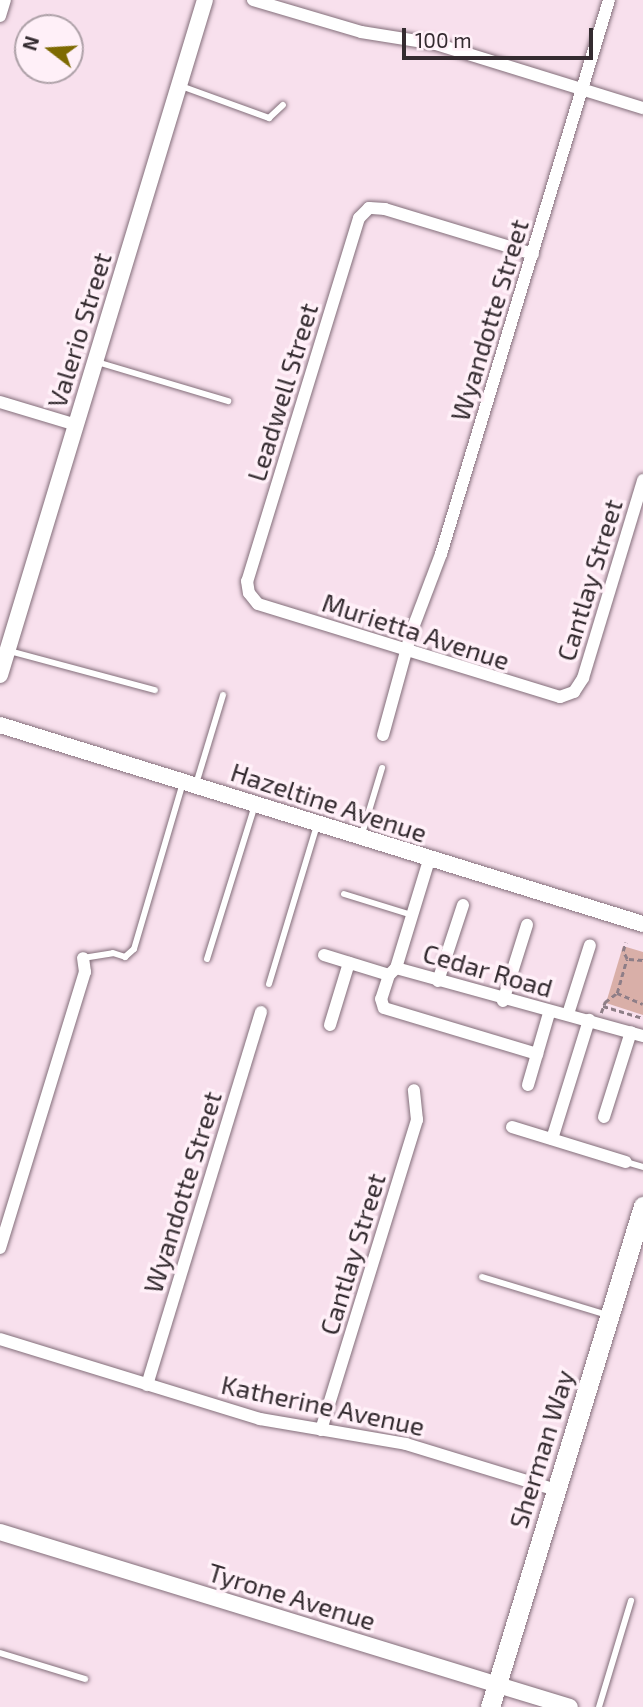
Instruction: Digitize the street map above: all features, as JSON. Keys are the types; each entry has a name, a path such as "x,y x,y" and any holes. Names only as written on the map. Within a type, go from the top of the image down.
{"main road":[{"name":"Sherman Way","path":"490,1707 643,1206"}],"street":[{"path":"0,16 5,0"},
{"name":"Valerio Street","path":"0,675 205,0"},
{"path":"253,0 361,32 436,44 643,108"},
{"name":"Wyandotte Street","path":"383,735 609,0"},
{"name":"Leadwell Street","path":"249,593 247,582 359,218 369,208 385,209 533,254"},
{"path":"0,402 76,425"},
{"name":"Cantlay Street","path":"574,692 583,678 643,480"},
{"name":"Murietta Avenue","path":"249,593 258,604 545,696 560,698 574,692"},
{"name":"Hazeltine Avenue","path":"0,725 190,782 318,823 360,840 643,923"},
{"path":"429,860 381,999 384,1008 537,1054"},
{"path":"438,981 463,905"},
{"path":"503,1001 527,925"},
{"path":"568,1014 590,945"},
{"name":"Cedar Road","path":"324,955 349,963 438,981 503,1001 550,1013 568,1014 637,1034"},
{"path":"0,1248 85,972 83,958"},
{"path":"330,1025 349,963"},
{"name":"Wyandotte Street","path":"147,1385 261,1012"},
{"path":"528,1085 550,1013"},
{"path":"552,1139 594,1021"},
{"path":"604,1117 637,1034"},
{"name":"Cantlay Street","path":"321,1430 417,1119 414,1090"},
{"path":"512,1127 626,1161"},
{"name":"Katherine Avenue","path":"0,1339 260,1419 406,1444 556,1490"},
{"name":"Tyrone Avenue","path":"0,1532 570,1707"}],"lane":[{"path":"179,85 269,118 282,105"},
{"path":"95,361 228,401"},
{"path":"8,651 155,690"},
{"path":"83,958 113,953 125,957 134,950 190,782 223,695"},
{"path":"360,840 382,768"},
{"path":"207,959 255,803"},
{"path":"269,984 318,823"},
{"path":"344,894 412,915"},
{"path":"626,1161 643,1167"},
{"path":"482,1276 609,1316"},
{"path":"598,1707 631,1601"},
{"path":"0,1653 85,1679"}],"path":[{"path":"594,1021 603,1006 617,993 627,959 623,951 626,942"},
{"path":"627,959 643,960"},
{"path":"617,993 643,1004"},
{"path":"603,1006 643,1018"}],"shaded area":[{"path":"623,946 643,952 643,1015 606,1003"}]}
